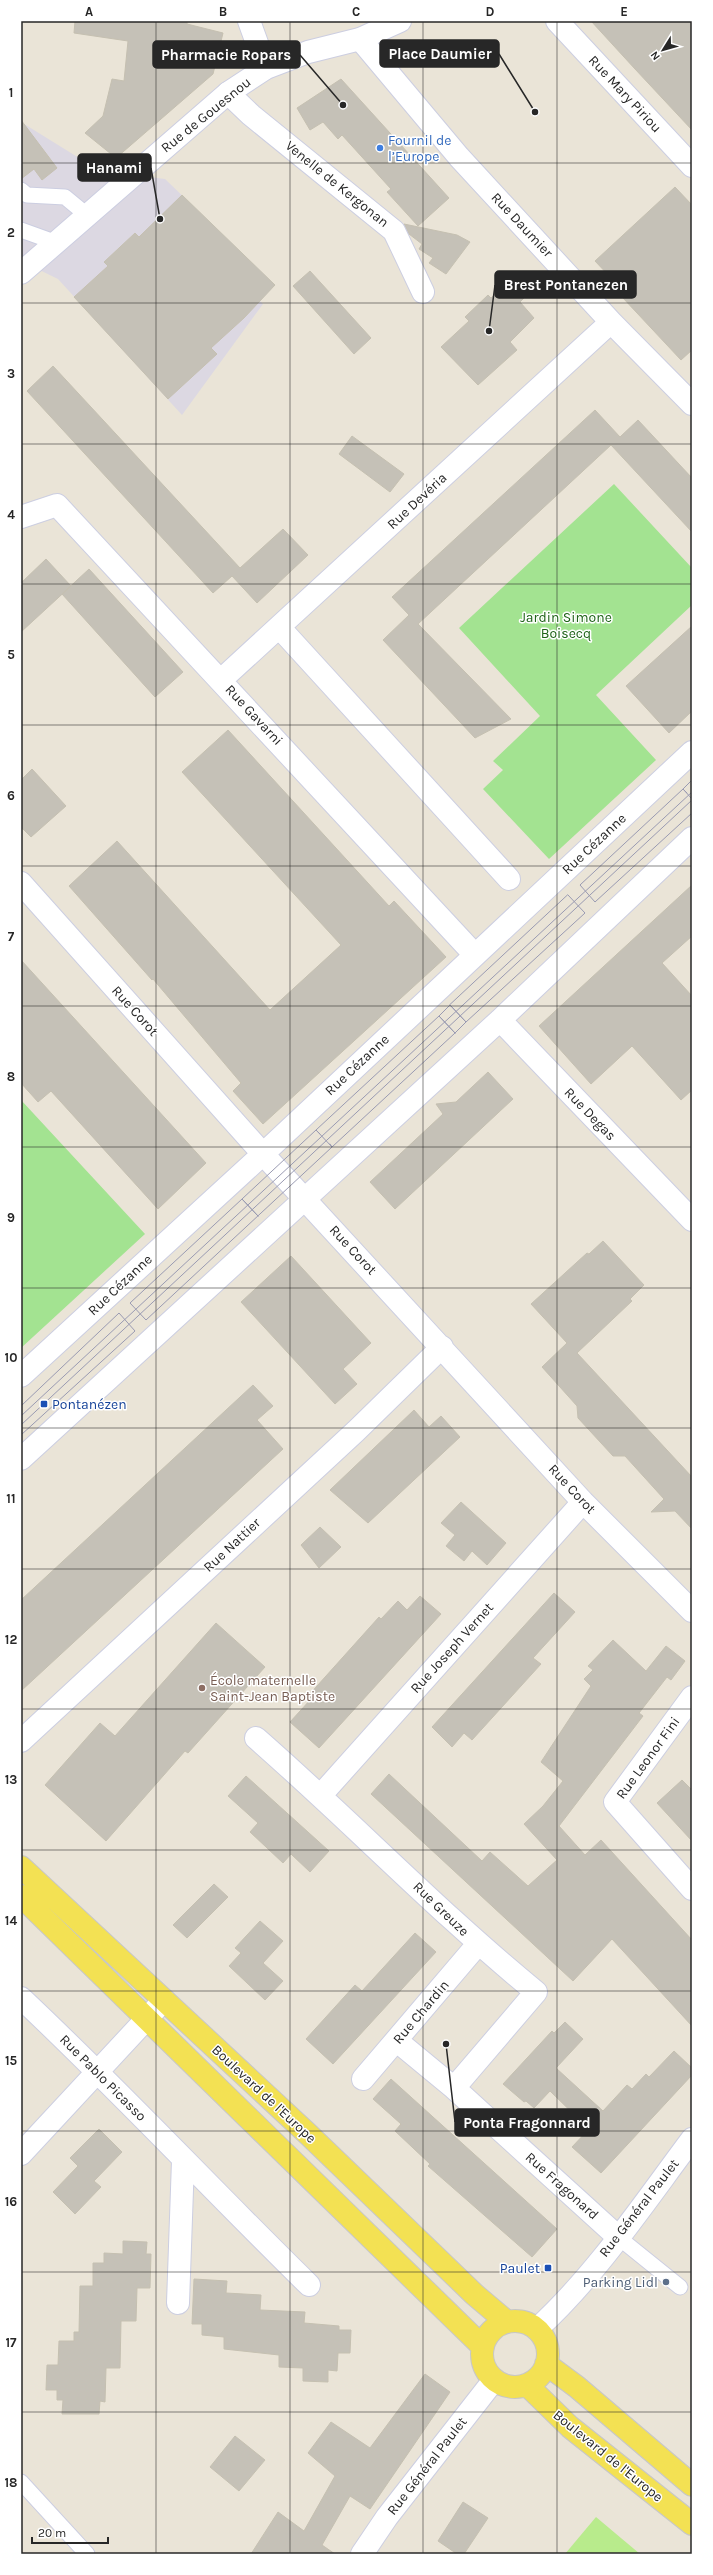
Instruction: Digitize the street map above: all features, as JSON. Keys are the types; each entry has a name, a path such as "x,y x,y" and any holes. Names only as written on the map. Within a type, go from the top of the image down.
{"main road":[{"name":"Boulevard de l'Europe","path":"21,1867 164,2000 474,2294 507,2322"},
{"name":"Boulevard de l'Europe","path":"21,1896 483,2347"},
{"path":"518,2321 536,2329 547,2345 546,2364 542,2373 527,2385 510,2387 494,2380 486,2371 483,2359 483,2347 489,2334 507,2322 518,2321"},
{"path":"546,2364 577,2387 692,2485"},
{"name":"Boulevard de l'Europe","path":"527,2385 570,2427 692,2524"}],"street":[{"path":"248,21 266,68"},
{"name":"Rue de Gouesnou","path":"21,273 228,94 266,68 308,52 360,39 400,21"},
{"name":"Rue Mary Piriou","path":"558,21 692,166"},
{"name":"Rue Daumier","path":"360,39 459,157 611,322 692,404"},
{"name":"Venelle de Kergonan","path":"228,94 251,116 394,230 423,292"},
{"name":"Rue Devéria","path":"221,680 611,322"},
{"name":"Rue Gavarni","path":"21,517 57,505 475,955"},
{"path":"279,627 509,879"},
{"name":"Rue Cézanne","path":"21,1376 263,1154 692,752"},
{"path":"21,1460 304,1198 500,1020 692,838"},
{"name":"Rue Corot","path":"21,883 263,1154 583,1502 692,1611"},
{"name":"Rue Degas","path":"500,1020 688,1208"},
{"name":"Rue Nattier","path":"21,1741 356,1431 442,1347"},
{"name":"Rue Joseph Vernet","path":"321,1794 583,1502"},
{"name":"Rue Leonor Fini","path":"692,1697 615,1802 692,1889"},
{"name":"Rue Greuze","path":"256,1738 321,1794 478,1944 536,1992 454,2088"},
{"name":"Rue Chardin","path":"363,2079 478,1944"},
{"name":"Rue Pablo Picasso","path":"21,1998 98,2070 183,2161 309,2285"},
{"path":"21,2151 164,2000"},
{"name":"Rue Fragonard","path":"397,2040 454,2088 618,2237"},
{"name":"Rue Général Paulet","path":"536,2329 555,2313 618,2237 692,2139"},
{"path":"178,2303 183,2161"},
{"name":"Rue Général Paulet","path":"362,2554 387,2517 494,2380"}],"lane":[{"path":"21,190 27,195 65,197 88,216"},
{"path":"21,230 57,243"},
{"path":"618,2237 680,2287"},
{"path":"21,2482 87,2554"}],"shaded area":[{"path":"21,122 100,171 165,179 275,285 260,301 263,304 182,415 58,279 21,261"}],"green space":[{"name":"Jardin Simone Boisecq","path":"614,484 692,568 692,605 596,695 656,760 549,859 483,789 503,770 493,761 540,716 459,628"},
{"path":"21,1100 145,1234 21,1348"},
{"path":"596,2517 640,2554 565,2554"}],"building":[{"path":"75,21 187,21 187,24 223,33 213,74 116,158 85,133 103,116 112,79 124,81 128,41 74,33"},
{"path":"591,21 692,21 692,130 635,69"},
{"path":"341,79 449,198 418,226 387,192 391,189 342,135 338,139 323,122 310,130 297,108"},
{"path":"21,120 57,168 42,180 34,169 21,179"},
{"path":"675,187 692,205 692,350 681,360 608,282 612,279 595,261"},
{"path":"182,195 275,285 244,318 211,348 217,354 168,399 74,297 108,266 104,262 135,233 139,237"},
{"path":"404,224 457,235 470,242 446,274 429,263 433,258 419,249 422,244 409,234"},
{"path":"310,271 371,338 354,354 293,286"},
{"path":"509,282 525,297 520,302 534,318 510,342 517,350 478,385 441,347 469,321 465,317 488,295 491,298"},
{"path":"53,366 240,568 283,529 308,555 257,603 232,576 213,593 27,391"},
{"path":"595,410 620,437 638,420 692,478 692,532 611,445 418,624 511,719 475,738 383,640 409,615 392,597"},
{"path":"352,436 404,474 390,492 339,454"},
{"path":"46,559 71,586 21,632 21,583"},
{"path":"89,569 183,672 155,697 62,594"},
{"path":"692,626 692,711 669,733 626,686"},
{"path":"228,730 389,906 394,901 446,957 263,1124 233,1091 241,1083 153,979 152,980 69,886 117,841 270,1010 341,945 182,772"},
{"path":"32,769 66,806 31,837 21,827 21,780"},
{"path":"692,885 692,936 662,963 692,996 692,1090 681,1100 632,1046 591,1084 539,1026"},
{"path":"21,960 206,1163 158,1209 51,1091 38,1102 21,1083"},
{"path":"488,1072 513,1099 395,1209 370,1182 443,1114 436,1104 456,1102"},
{"path":"603,1241 644,1285 630,1299 632,1301 577,1353 692,1477 692,1529 675,1511 651,1512 664,1499 625,1456 613,1456 578,1418 577,1406 542,1367 567,1343 531,1304 587,1253 589,1254"},
{"path":"291,1256 371,1343 343,1369 357,1384 335,1404 241,1302"},
{"path":"253,1385 273,1406 257,1420 283,1449 21,1691 21,1600"},
{"path":"414,1410 429,1427 441,1416 460,1437 368,1523 330,1490"},
{"path":"461,1502 506,1543 487,1565 472,1551 464,1561 446,1546 455,1535 441,1523"},
{"path":"320,1527 341,1547 319,1568 301,1545"},
{"path":"554,1593 575,1612 533,1658 541,1664 472,1740 464,1733 452,1747 432,1727"},
{"path":"420,1596 441,1614 319,1748 290,1722 311,1699 308,1696 379,1617 381,1619 398,1601 407,1610"},
{"path":"216,1623 265,1667 188,1753 185,1751 106,1841 45,1785 100,1723 115,1736"},
{"path":"613,1640 646,1671 666,1646 685,1661 671,1680 667,1677 639,1713 643,1716 559,1826 585,1855 601,1840 692,1940 692,2026 612,1939 573,1981 371,1794 389,1774 482,1861 490,1852 528,1886 557,1860 524,1824 543,1806 563,1781 541,1762 591,1686 584,1679 593,1670 588,1666"},
{"path":"246,1776 329,1851 310,1872 291,1854 283,1863 250,1832 258,1823 228,1796"},
{"path":"682,1780 692,1790 692,1841 657,1803"},
{"path":"214,1884 228,1897 187,1938 173,1925"},
{"path":"260,1921 283,1941 263,1963 283,1981 265,2000 229,1966 241,1953 235,1948"},
{"path":"415,1933 436,1952 333,2064 306,2039 355,1985 362,1991"},
{"path":"565,2022 583,2039 556,2068 603,2111 627,2085 632,2089 646,2074 649,2077 674,2051 692,2068 692,2075 601,2173 572,2147 589,2129 550,2091 534,2108 526,2101 524,2102 503,2084 552,2031 554,2033"},
{"path":"391,2079 557,2229 532,2257 428,2166 430,2164 395,2131 401,2124 373,2099"},
{"path":"99,2129 122,2152 94,2181 101,2187 75,2214 53,2192 78,2166 70,2158"},
{"path":"123,2241 147,2242 146,2254 151,2254 150,2288 137,2288 136,2321 121,2321 120,2368 106,2368 105,2402 100,2401 99,2414 62,2414 63,2400 57,2400 57,2390 46,2390 47,2365 58,2365 59,2341 74,2341 74,2332 79,2332 80,2286 93,2286 93,2263 104,2263 104,2253 123,2254"},
{"path":"194,2279 227,2281 226,2293 261,2295 260,2310 305,2312 304,2323 339,2326 339,2330 351,2330 350,2353 338,2353 337,2371 328,2370 328,2382 303,2381 303,2368 279,2367 279,2355 224,2349 224,2337 202,2335 202,2324 192,2324"},
{"path":"425,2374 450,2392 370,2509 350,2496 322,2545 335,2554 251,2554 278,2512 304,2531 335,2476 308,2453 331,2422 370,2448"},
{"path":"235,2436 265,2460 239,2491 210,2467"},
{"path":"463,2502 488,2518 464,2554 457,2554 438,2541"}],"tram line":[{"path":"687,793 683,789 692,780"},
{"path":"692,799 683,789 580,885 595,902 692,813"},
{"path":"21,1416 692,792"},
{"path":"21,1425 692,800"},
{"path":"568,895 585,913 466,1022 450,1005 568,895"},
{"path":"330,1144 332,1147 455,1033 466,1022 450,1005 439,1016 455,1033"},
{"path":"320,1134 316,1130 439,1016 455,1033"},
{"path":"258,1216 242,1199 130,1303 146,1320 332,1147 316,1130 242,1199 258,1216"},
{"path":"21,1406 119,1313 135,1331 21,1435"}],"place":[{"name":"Pharmacie Ropars","path":"343,105"},
{"name":"Place Daumier","path":"535,112"},
{"name":"Fournil de l’Europe","path":"380,148"},
{"name":"Hanami","path":"160,219"},
{"name":"Brest Pontanezen","path":"489,331"},
{"name":"Pontanézen","path":"44,1404"},
{"name":"École maternelle Saint-Jean Baptiste","path":"202,1688"},
{"name":"Ponta Fragonnard","path":"446,2044"},
{"name":"Paulet","path":"548,2268"},
{"name":"Parking Lidl","path":"666,2282"}]}
